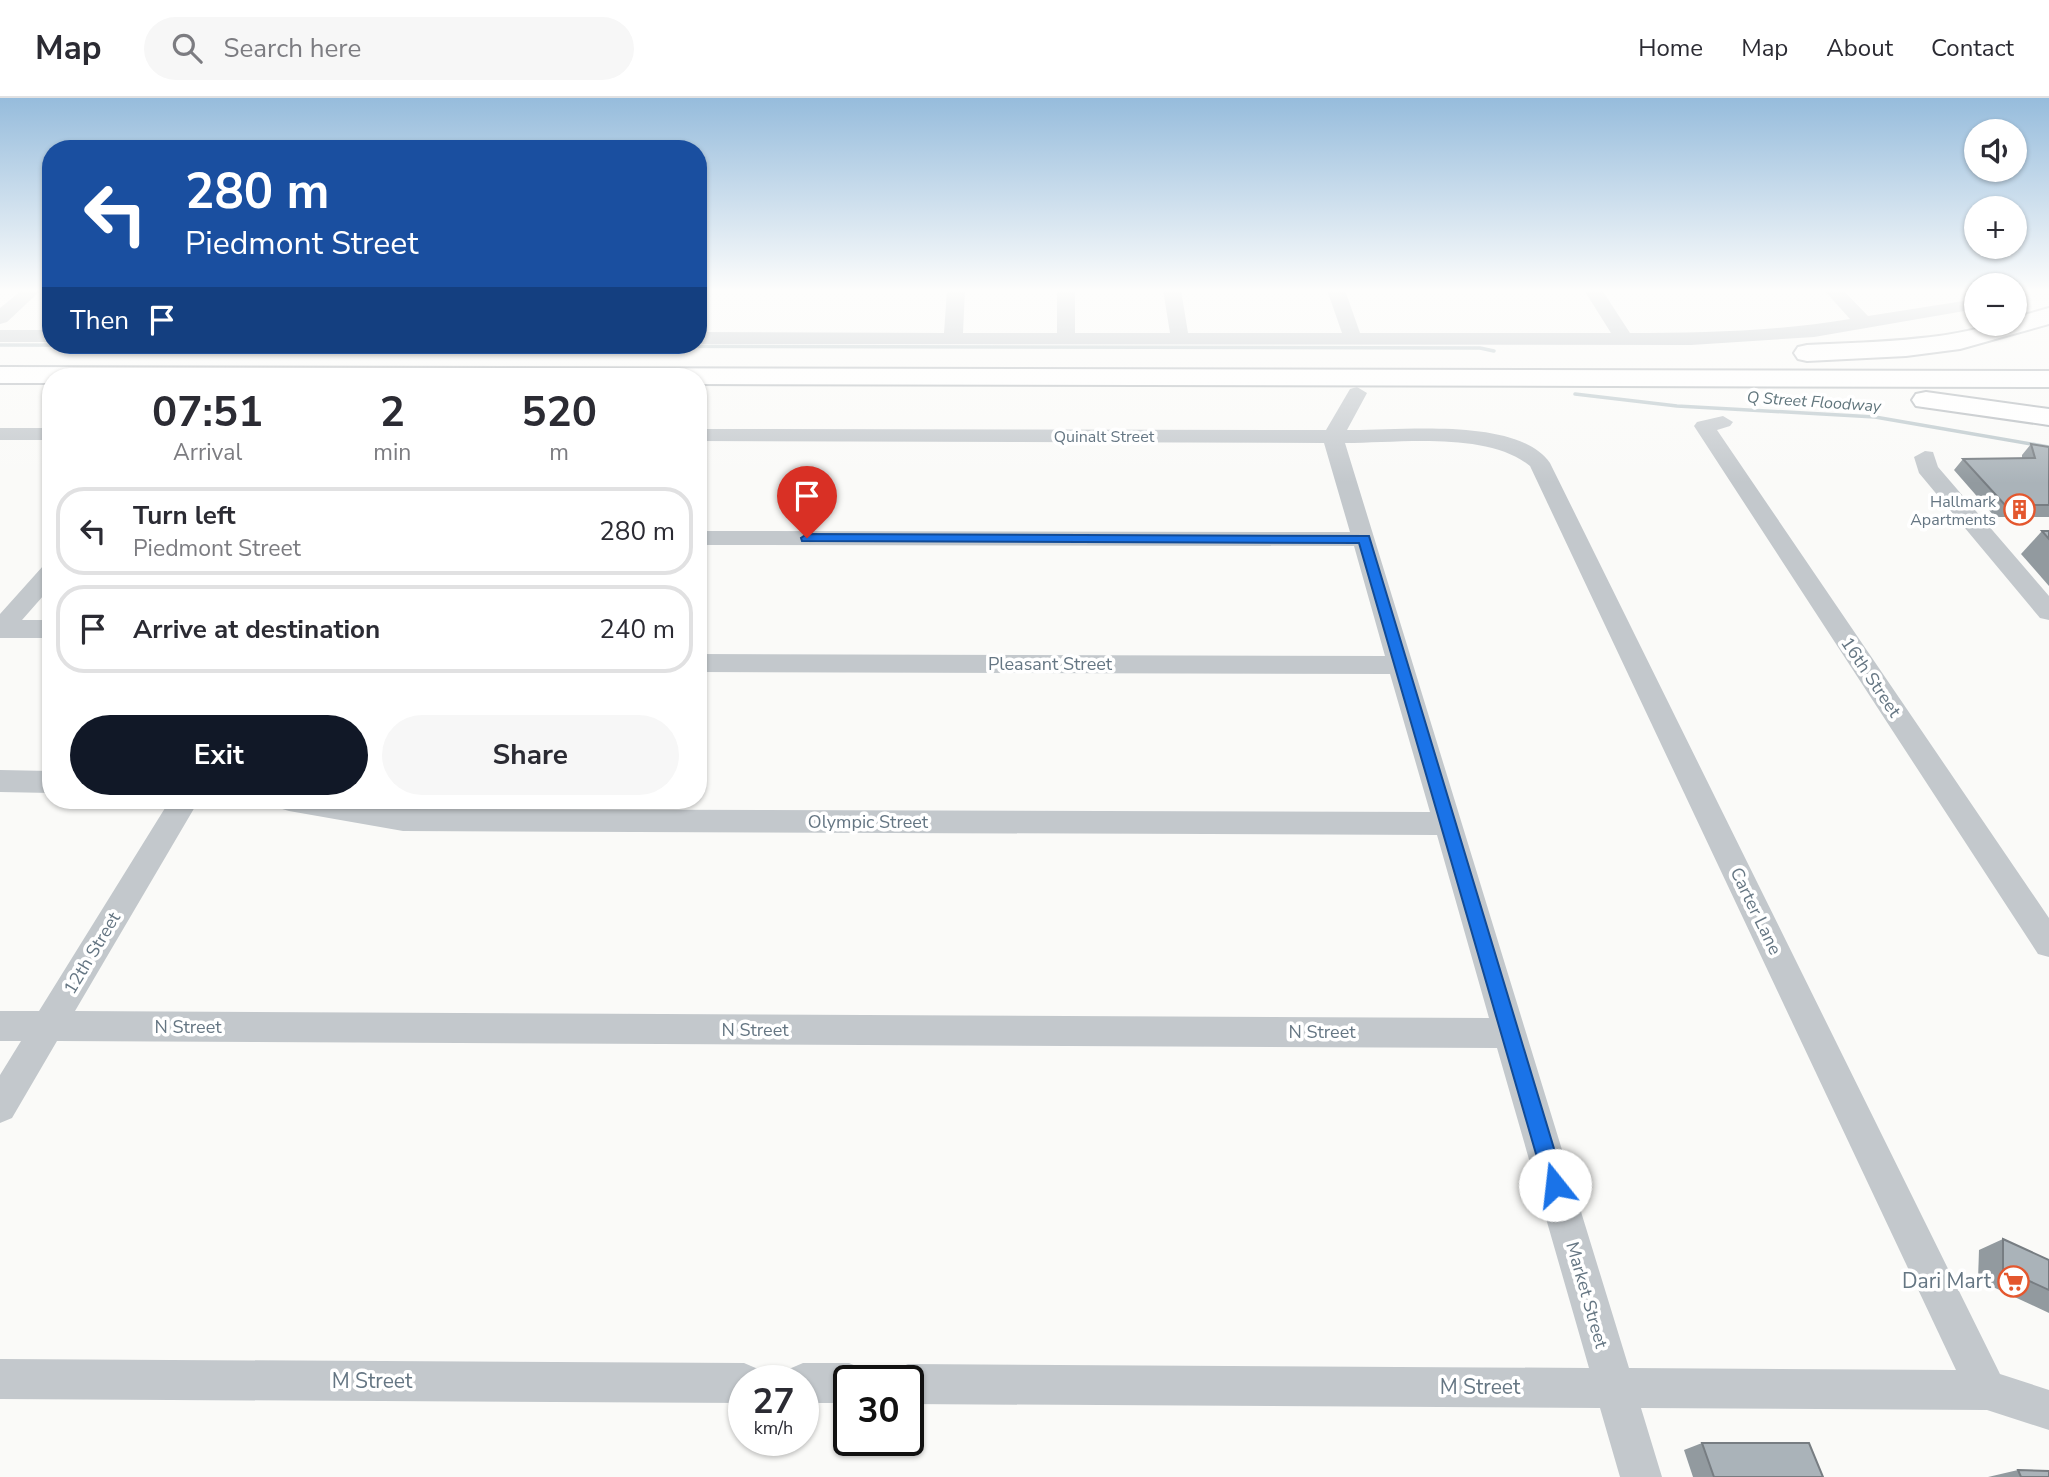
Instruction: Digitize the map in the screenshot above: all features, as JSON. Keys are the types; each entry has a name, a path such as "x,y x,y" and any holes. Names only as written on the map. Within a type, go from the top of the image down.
{"highway":[{"path":"1641,370 1676,357 1744,354"},
{"path":"0,362 1641,370 2049,379"},
{"path":"707,373 1641,370 2049,363"},
{"path":"1641,370 1687,385 1821,391 1952,402 2049,416"},
{"path":"0,375 42,375"}],"street":[{"path":"1333,437 1357,393"},
{"name":"16th Street","path":"1723,422 1704,426 2049,944"},
{"path":"4,437 42,435"},
{"name":"Quinalt Street","path":"707,435 1479,437 1510,444"},
{"name":"Market Street","path":"1333,437 1641,1477"},
{"name":"Carter Lane","path":"1510,444 1539,463 1987,1390"},
{"path":"1925,457 1927,468 2049,612"},
{"path":"707,538 1364,539"},
{"path":"1,629 42,581"},
{"path":"1,629 42,629"},
{"name":"Pleasant Street","path":"707,663 1401,665"},
{"path":"0,781 42,782"},
{"name":"12th Street","path":"0,1106 180,809"},
{"name":"Olympic Street","path":"333,809 403,820 1449,824"},
{"name":"N Street","path":"0,1026 1510,1033"},
{"name":"M Street","path":"0,1379 728,1383"},
{"name":"M Street","path":"924,1384 1987,1390 2049,1410"}],"building":[{"path":"2031,444 2049,447 2049,505 2005,505 1963,459 2035,458"},
{"path":"2003,1239 2049,1260 2049,1290 2003,1269"},
{"path":"1702,1443 1809,1443 1823,1477 1714,1477"},
{"path":"2018,1470 2049,1471 2049,1477 2021,1477"}],"waterway":[{"name":"Q Street Floodway","path":"1575,394 1677,406 1875,417 2049,447"}],"place":[{"name":"Hallmark Apartments","path":"2019,510"},
{"name":"Dari Mart","path":"2014,1281"}],"route":[{"path":"807,538 1364,539 1555,1185"}]}
